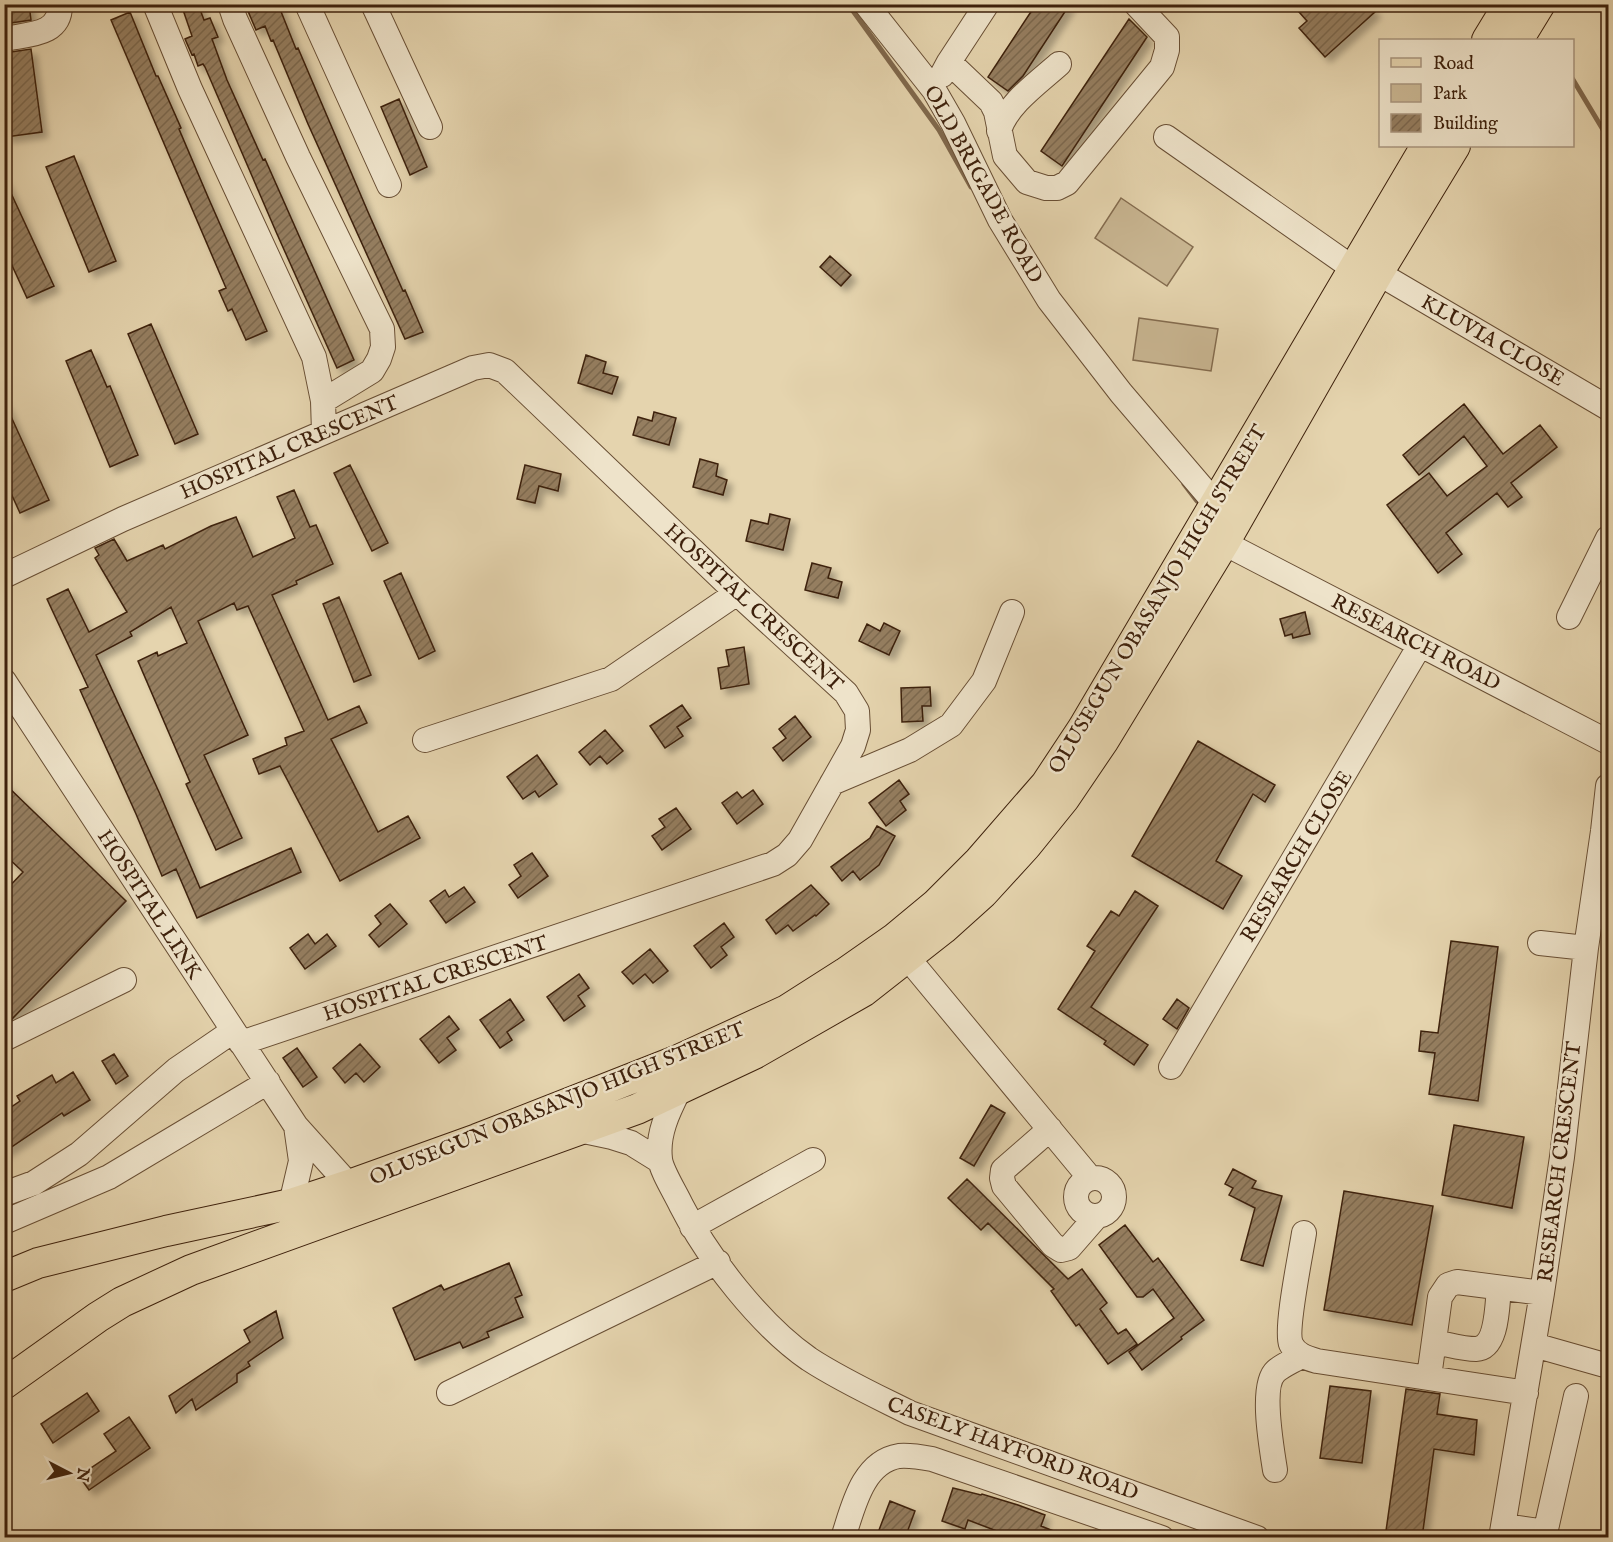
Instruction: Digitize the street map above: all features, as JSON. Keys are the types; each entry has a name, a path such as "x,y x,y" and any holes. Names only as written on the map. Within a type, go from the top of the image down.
{"main road":[{"path":"1488,39 1509,4"},
{"path":"1519,39 1540,4"},
{"name":"OLUSEGUN OBASANJO HIGH STREET","path":"4,1384 114,1307 191,1270 636,1109 754,1054 864,992 943,929 982,893 1026,846 1064,799 1104,740 1224,543 1366,271 1426,147"},
{"name":"OLUSEGUN OBASANJO HIGH STREET","path":"4,1277 38,1263 166,1231 291,1204 477,1139 676,1061 787,1010 895,938 936,904 979,861 1046,784 1083,728 1215,504 1366,271 1454,147"}],"street":[{"path":"4,39 48,30 59,18 60,4"},
{"path":"155,4 190,88 315,357 323,401 324,432"},
{"path":"230,4 298,157 382,329 382,347 379,359 372,371 323,401"},
{"path":"307,4 389,185"},
{"path":"373,4 430,127"},
{"name":"OLD BRIGADE ROAD","path":"866,4 934,90 953,123 1000,220 1049,300 1121,393 1215,504"},
{"path":"934,90 949,62 987,4"},
{"path":"949,62 991,102 996,112 1005,156 1028,182 1046,188 1057,188 1067,183 1162,67 1167,50 1167,37 1136,4"},
{"path":"999,131 1002,119 1059,63"},
{"name":"KLUVIA CLOSE","path":"1166,137 1366,271 1608,408"},
{"path":"976,171 1005,156"},
{"name":"HOSPITAL CRESCENT","path":"4,576 123,519 473,368 489,365 505,371 737,593 846,693 857,711 858,730 853,746 800,840 788,855 773,864 237,1037 176,1070 79,1154 34,1183 4,1194"},
{"path":"1569,617 1608,538"},
{"name":"RESEARCH ROAD","path":"1224,543 1608,742"},
{"path":"425,740 611,679 737,593"},
{"path":"832,783 910,750 951,725 984,681 1012,612"},
{"name":"RESEARCH CLOSE","path":"1171,1067 1420,645"},
{"name":"HOSPITAL LINK","path":"4,681 296,1126 349,1185"},
{"name":"RESEARCH CRESCENT","path":"1503,1532 1562,1157 1586,948 1604,831 1608,786"},
{"path":"1540,943 1586,948"},
{"path":"907,957 1050,1129 1090,1178 1080,1184 1076,1198 1082,1211 1096,1217 1070,1248 1060,1250 1053,1245 1004,1186 1002,1178 1003,1170 1050,1129"},
{"path":"4,1039 124,980"},
{"path":"4,1222 109,1177 268,1082"},
{"path":"660,1161 664,1120 679,1090"},
{"name":"HOSPITAL LINK","path":"291,1204 301,1161 296,1126"},
{"name":"OLUSEGUN OBASANJO HIGH STREET","path":"579,1130 631,1143 660,1161"},
{"path":"692,1227 813,1160"},
{"name":"CASELY HAYFORD ROAD","path":"660,1161 692,1227 742,1296 778,1333 808,1358 910,1413 1257,1538"},
{"path":"1304,1233 1290,1326 1291,1344 1301,1356 1317,1361 1526,1393"},
{"path":"449,1393 718,1262"},
{"path":"1429,1377 1440,1297 1448,1285 1457,1282 1542,1293"},
{"path":"1434,1342 1478,1349 1487,1344 1493,1334 1499,1287"},
{"path":"1534,1345 1608,1366"},
{"path":"1275,1470 1268,1427 1269,1385 1274,1372 1301,1356"},
{"path":"1503,1532 1545,1534 1576,1396"},
{"path":"843,1538 866,1478 887,1460 900,1456 914,1456 932,1459 1162,1538"}],"green space":[{"path":"1121,198 1193,247 1167,286 1095,238"},
{"path":"1139,318 1218,329 1211,371 1133,360"}],"building":[{"path":"4,4 29,4 31,20 4,24"},
{"path":"181,4 198,4 204,20 210,18 218,37 212,39 227,80 263,160 265,159 354,360 337,368 205,67 203,64 198,66 185,39 192,36"},
{"path":"245,4 278,4 423,332 405,339 308,124 273,40 271,41 265,26 256,30"},
{"path":"1036,4 1070,4 1023,76 1008,91 988,77"},
{"path":"1307,4 1368,4 1375,12 1325,57 1299,28 1307,21 1299,12"},
{"path":"130,12 267,331 246,340 232,309 228,311 219,291 226,288 111,20"},
{"path":"1129,19 1147,37 1062,166 1041,151"},
{"path":"31,49 42,132 6,137 4,53"},
{"path":"399,99 427,167 410,175 381,107"},
{"path":"74,156 116,261 89,272 46,167"},
{"path":"4,178 54,286 27,298 4,248"},
{"path":"830,256 851,275 841,286 820,267"},
{"path":"151,324 198,434 175,444 128,334"},
{"path":"91,350 107,387 110,386 138,455 110,467 66,361"},
{"path":"586,355 606,362 603,373 618,377 612,394 578,383"},
{"path":"4,401 49,500 20,513 4,478"},
{"path":"1464,404 1503,454 1540,425 1557,447 1511,483 1522,497 1508,507 1497,493 1446,533 1462,554 1438,573 1387,505 1429,473 1447,496 1487,466 1464,436 1419,475 1403,455"},
{"path":"654,412 676,418 669,445 633,435 638,417 652,421"},
{"path":"700,459 718,464 716,476 727,480 723,495 693,487"},
{"path":"350,465 388,543 372,551 334,473"},
{"path":"525,465 561,474 558,491 539,486 535,503 517,499"},
{"path":"294,490 310,527 316,525 333,564 272,595 328,720 359,706 367,723 331,739 378,832 408,816 420,838 340,881 280,766 259,774 253,759 287,745 285,738 304,731 248,606 237,610 234,603 198,621 248,735 204,755 242,838 216,850 186,784 190,782 138,661 157,652 158,656 187,643 171,607 130,632 132,636 96,655 200,888 291,848 301,872 197,918 176,869 162,876 80,690 88,687 47,599 68,589 89,632 127,612 95,558 99,555 95,548 114,539 127,561 163,545 165,549 211,526 236,517 253,557 295,538 277,497"},
{"path":"770,514 790,519 783,550 746,541 751,520 768,524"},
{"path":"812,563 831,568 828,578 842,582 838,598 805,590"},
{"path":"401,573 435,651 419,659 384,581"},
{"path":"339,597 371,675 354,682 323,604"},
{"path":"1305,612 1310,634 1293,638 1292,634 1285,636 1280,619"},
{"path":"884,623 900,631 889,655 859,641 867,624 880,631"},
{"path":"744,647 749,684 721,689 718,668 729,666 726,650"},
{"path":"930,687 931,706 922,706 923,721 902,722 901,688"},
{"path":"682,705 691,718 677,727 683,736 665,748 650,726"},
{"path":"795,716 811,737 783,761 773,748 786,738 779,729"},
{"path":"605,730 623,751 607,764 600,756 590,765 579,752"},
{"path":"1198,741 1275,785 1265,802 1253,794 1216,861 1242,876 1223,909 1132,856"},
{"path":"537,755 557,784 539,797 535,791 523,799 507,777"},
{"path":"899,780 909,794 900,801 906,810 886,826 869,803"},
{"path":"4,783 126,901 11,1020 4,1023 4,892 23,872 4,854"},
{"path":"753,790 763,804 737,824 722,803 737,792 742,798"},
{"path":"676,808 691,829 662,850 652,836 665,827 659,819"},
{"path":"877,826 895,836 879,865 860,880 853,871 842,881 831,867 870,838"},
{"path":"532,853 548,876 518,898 509,885 521,876 514,865"},
{"path":"811,885 829,904 816,916 793,931 788,925 776,934 766,920"},
{"path":"464,887 475,902 446,923 430,901 445,890 449,897"},
{"path":"1135,891 1158,906 1091,1007 1148,1045 1134,1065 1104,1044 1106,1041 1058,1009 1095,951 1087,946 1111,911 1119,916"},
{"path":"390,904 407,924 379,947 369,935 381,924 375,916"},
{"path":"724,923 734,937 721,947 727,955 711,968 694,946"},
{"path":"308,934 315,944 327,934 336,946 305,969 290,948"},
{"path":"1451,941 1498,947 1478,1101 1429,1094 1435,1053 1419,1051 1421,1031 1438,1033"},
{"path":"650,949 668,971 653,983 645,974 633,984 622,972"},
{"path":"579,974 589,988 578,996 585,1006 564,1021 547,997"},
{"path":"510,999 524,1020 507,1032 512,1040 500,1048 480,1020"},
{"path":"1177,999 1189,1008 1177,1029 1163,1019"},
{"path":"449,1016 459,1029 447,1038 456,1050 439,1063 420,1039"},
{"path":"360,1044 380,1067 364,1082 356,1073 345,1083 333,1068"},
{"path":"297,1048 317,1077 303,1087 283,1058"},
{"path":"114,1054 128,1076 116,1084 102,1061"},
{"path":"73,1072 90,1100 64,1116 62,1113 4,1152 4,1112 20,1101 17,1096 52,1075 56,1083"},
{"path":"991,1105 1005,1113 974,1166 960,1158"},
{"path":"1454,1125 1524,1137 1512,1208 1442,1195"},
{"path":"1233,1169 1256,1181 1252,1188 1282,1196 1263,1266 1241,1260 1255,1208 1229,1195 1233,1188 1225,1184"},
{"path":"967,1179 1068,1279 1082,1269 1107,1303 1100,1309 1118,1334 1126,1329 1137,1344 1108,1364 1079,1324 1076,1326 1051,1291 1054,1289 988,1223 981,1230 948,1198"},
{"path":"1344,1191 1433,1206 1412,1325 1324,1310"},
{"path":"1125,1225 1153,1262 1158,1258 1204,1320 1142,1370 1129,1352 1174,1318 1153,1289 1143,1297 1137,1297 1099,1245"},
{"path":"509,1263 522,1295 515,1298 523,1317 487,1332 489,1337 463,1348 460,1342 415,1360 393,1308 441,1285 444,1290"},
{"path":"276,1311 283,1338 248,1362 250,1366 237,1374 237,1382 196,1410 192,1399 176,1413 169,1396 250,1342 244,1330"},
{"path":"1330,1386 1371,1391 1362,1463 1320,1458"},
{"path":"1406,1389 1440,1394 1437,1414 1477,1420 1474,1455 1434,1449 1422,1538 1385,1538"},
{"path":"87,1393 99,1411 53,1443 41,1424"},
{"path":"129,1417 150,1448 89,1490 79,1476 116,1451 104,1434"},
{"path":"953,1488 982,1494 1045,1515 1041,1526 1066,1536 1066,1538 1015,1538 968,1520 965,1529 942,1521"},
{"path":"890,1501 915,1511 905,1538 876,1538"}],"waterway":[{"path":"848,4 939,130 971,187"},
{"path":"1574,81 1608,138"},
{"path":"1184,484 1197,501"}]}
